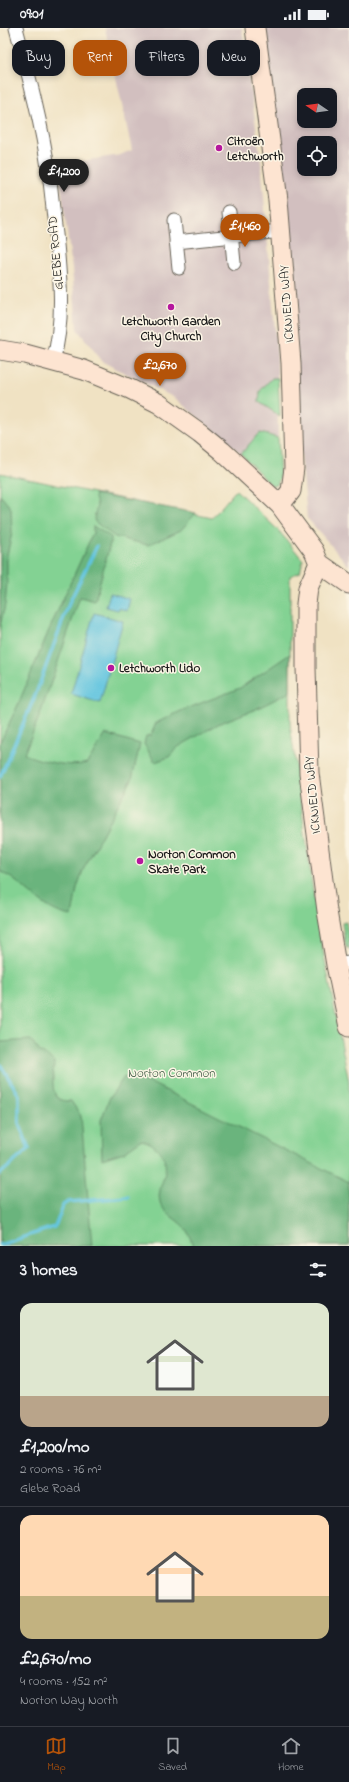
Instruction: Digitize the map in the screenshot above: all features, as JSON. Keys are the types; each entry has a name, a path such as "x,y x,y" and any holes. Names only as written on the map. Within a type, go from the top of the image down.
{"street":[{"name":"GLEBE ROAD","path":"16,28 40,126 49,173 58,261 61,318 53,361"},
{"name":"ICKNIELD WAY","path":"255,28 281,231 291,363 294,468 291,491 280,505"},
{"path":"229,212 234,263"},
{"path":"174,220 179,268"},
{"path":"176,242 281,231"},
{"path":"0,350 53,361 99,375 158,403 200,433 280,505 314,551 318,563 349,584"},
{"name":"ICKNIELD WAY","path":"318,563 308,588 306,604 309,773 317,838 342,964 349,1027"}],"shaded area":[{"path":"105,28 242,28 244,40 207,40 207,76 249,76 261,162 277,355 278,438 262,433 258,434 241,454 175,398 103,362 77,329 72,268 58,165 120,155 132,150 116,76 127,76 127,40 108,40"},
{"path":"262,28 349,28 349,566 307,518"}],"green space":[{"path":"272,378 278,378 280,416 259,402 260,391"},
{"path":"261,433 278,438 280,478 277,485 272,486 241,454 258,434"},
{"name":"Norton Common","path":"0,473 212,518 236,490 278,530 303,560 300,572 290,576 290,724 317,920 349,1082 349,1246 0,1246"},
{"path":"94,494 196,513 181,530 148,545 115,537 95,522 94,519 97,505"},
{"path":"0,495 11,508 12,533 7,555 5,605 0,626"},
{"path":"93,526 111,537 95,601 80,597 41,712 24,754 55,763 72,765 87,763 106,734 140,744 132,779 83,870 77,888 72,916 52,909 0,871 0,742 17,707 49,630 93,533"},
{"path":"290,654 290,692 256,709 220,723 178,747 169,757 155,762 144,744 146,736 151,735 156,723 183,710 240,688"},
{"path":"346,922 349,949 346,947 342,923"},
{"path":"31,1040 40,1052 48,1056 54,1062 53,1083 55,1094 61,1100 71,1101 81,1116 92,1246 0,1246 0,1042"},
{"path":"124,1077 151,1083 349,1182 349,1246 193,1246 184,1227 161,1205 159,1198 165,1172 165,1165 164,1158 155,1147 141,1140 124,1152 102,1159 101,1120 110,1097"}],"water":[{"path":"110,593 130,599 127,611 119,608 118,610 106,607"},
{"path":"94,613 123,621 100,703 71,694"}],"waterway":[{"path":"0,777 35,696 70,601 97,546"},
{"path":"0,1064 19,1095 19,1123 29,1149 0,1174"},
{"path":"0,1245 54,1227 63,1205 68,1202 128,1197"}],"place":[{"name":"Citroën Letchworth","path":"219,148"},
{"name":"Letchworth Garden City Church","path":"171,307"},
{"name":"Letchworth Lido","path":"111,668"},
{"name":"Norton Common Skate Park","path":"140,861"}]}
